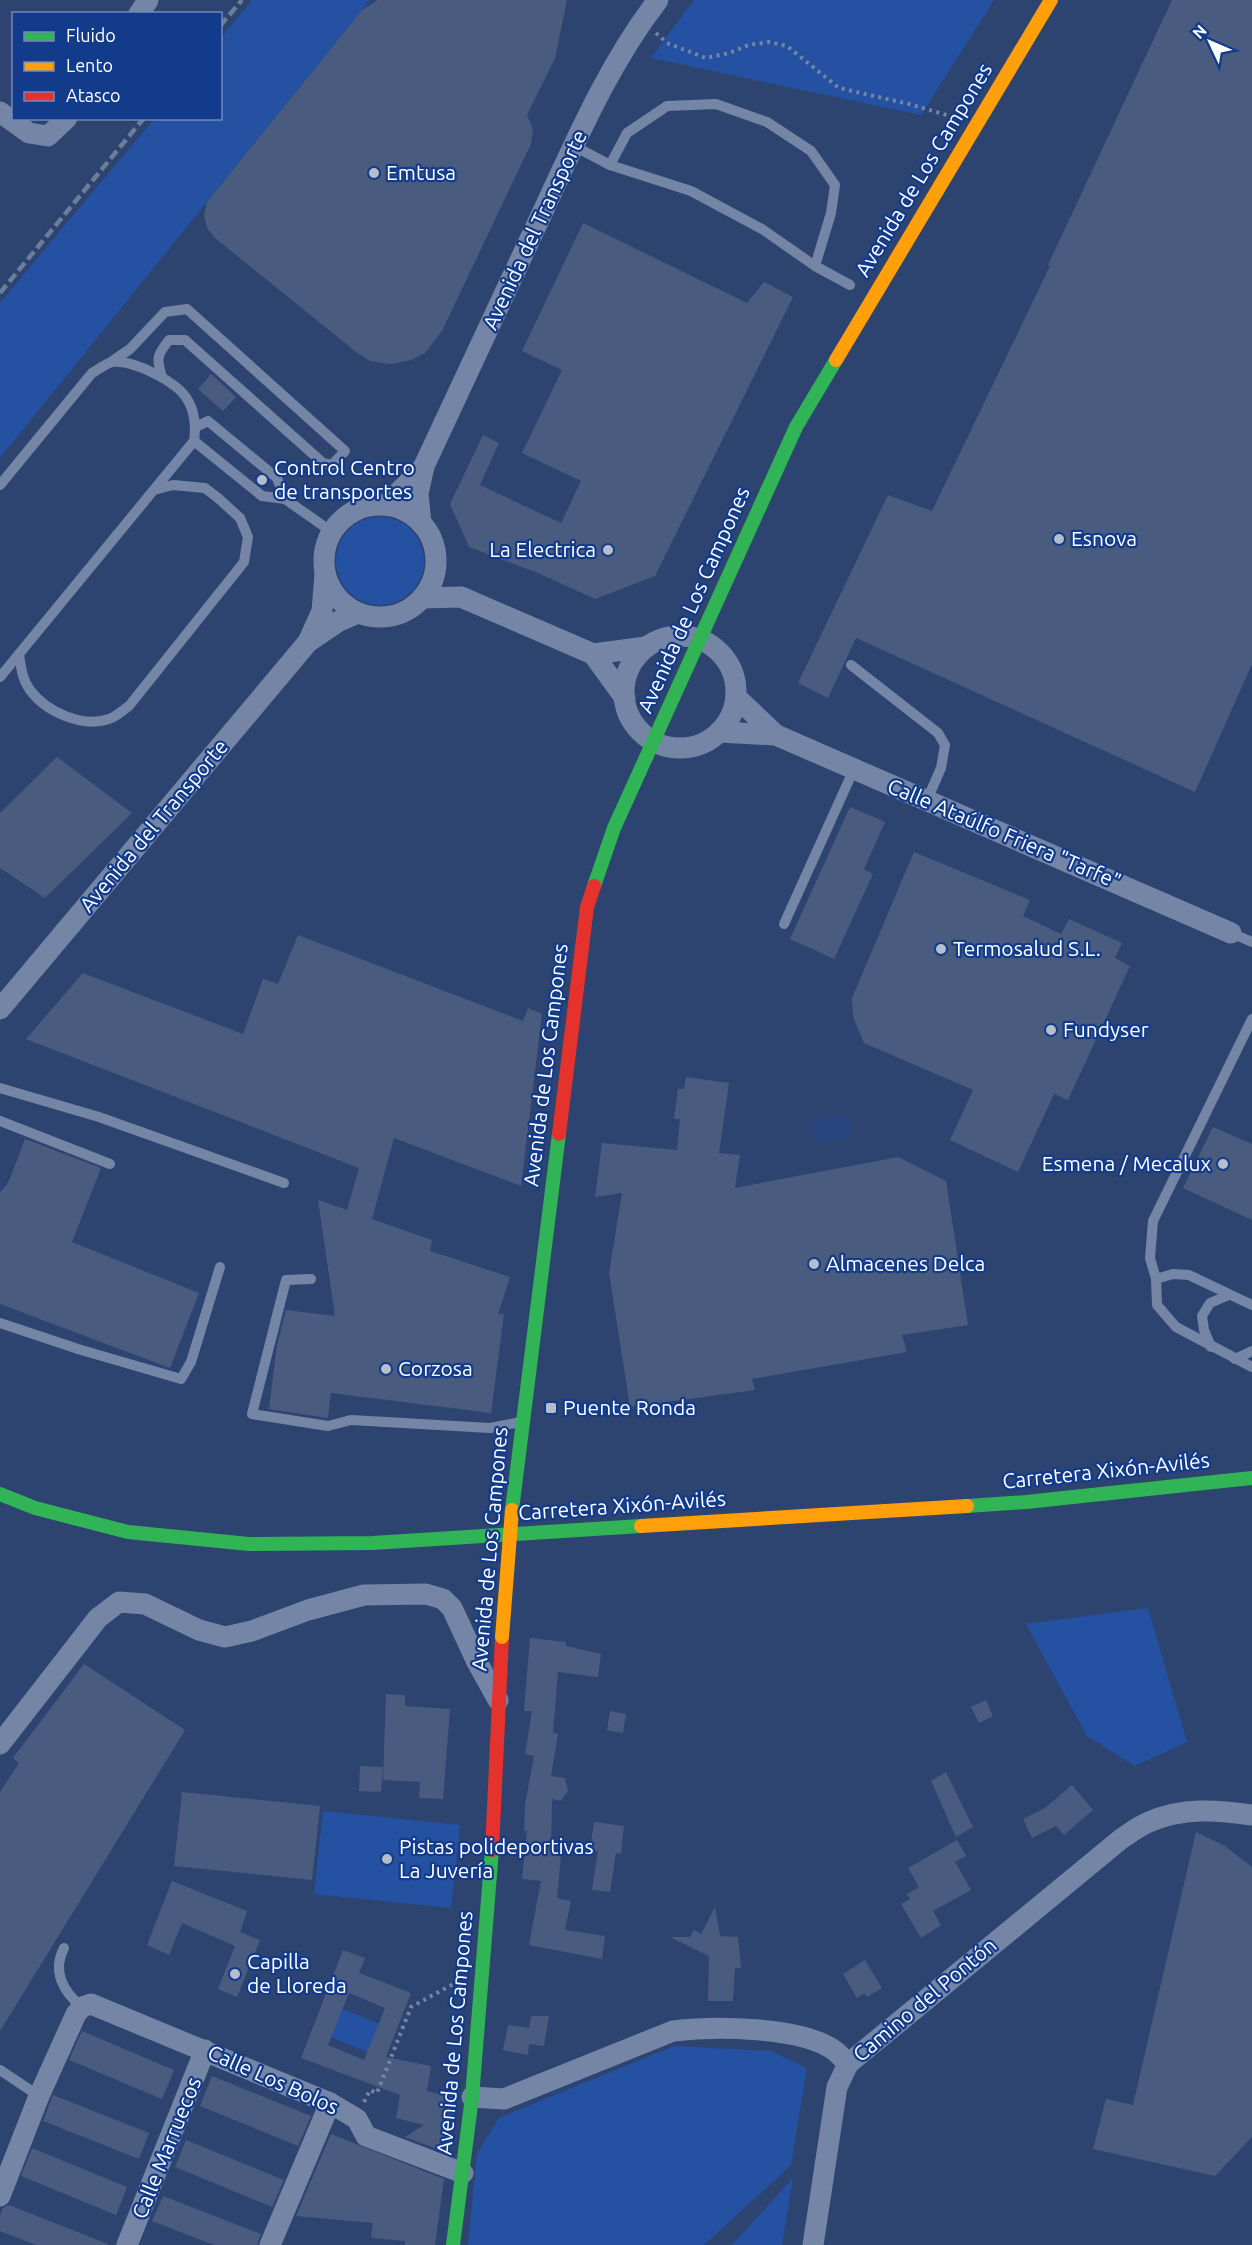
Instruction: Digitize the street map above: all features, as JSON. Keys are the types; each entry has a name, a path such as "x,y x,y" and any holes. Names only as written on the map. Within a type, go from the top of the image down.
{"main road":[{"name":"Avenida de Los Campones","path":"453,2245 472,2097 493,1834 498,1700 512,1510 587,907 614,828 796,427 1051,0"},
{"name":"Carretera Xixón-Avilés","path":"0,1494 35,1508 128,1532 249,1544 362,1543 1026,1502 1252,1478"}],"street":[{"name":"Avenida del Transporte","path":"424,466 574,146 616,63 641,22 658,0"},
{"path":"0,112 29,133 48,136 65,120"},
{"path":"386,505 424,466"},
{"path":"421,523 418,495 424,466"},
{"path":"308,642 322,611 326,545 332,532 355,510 386,505 399,508 421,523 434,549 436,563 432,582 422,598 408,609 392,616 375,617 358,613 343,604 332,590 325,573"},
{"path":"436,563 461,597"},
{"path":"422,598 461,597 593,654 625,698"},
{"path":"308,642 339,621 358,613"},
{"path":"682,636 700,639 716,648 728,662 735,679 736,698 727,722 719,732 705,742 688,747 670,747 654,741 640,730 630,716 625,698 626,678 633,661 646,647 663,638 682,636"},
{"name":"Avenida del Transporte","path":"0,1009 308,642"},
{"path":"593,654 646,647"},
{"name":"Calle Ataúlfo Friera \"Tarfe\"","path":"736,698 776,735 1232,933"},
{"name":"Calle Ataúlfo Friera \"Tarfe\"","path":"719,732 776,735"},
{"path":"0,1744 98,1618 119,1602 145,1604 199,1629 225,1636 252,1631 308,1610 364,1595 426,1594 443,1599 452,1608 498,1700"},
{"name":"Camino del Pontón","path":"472,2097 504,2099 673,2031 703,2027 750,2029 809,2038 835,2051 848,2064 1121,1839 1150,1821 1183,1812 1216,1810 1252,1815"},
{"name":"Calle Los Bolos","path":"79,2011 91,2004 205,2050 330,2103 357,2120 366,2136 463,2173"},
{"path":"0,2196 39,2096 79,2011"},
{"name":"Calle Marruecos","path":"127,2245 205,2050"},
{"path":"813,2245 837,2087 848,2064"},
{"path":"270,2245 330,2103"}],"lane":[{"path":"610,165 627,133 667,106 716,104 767,122 811,151 835,185 831,213 815,266"},
{"path":"574,146 610,165 691,191 762,230 815,266 850,285"},
{"path":"0,485 92,373 130,349 165,312 187,309 345,451 332,465 323,463 185,340 170,340 158,353 158,365 162,377"},
{"path":"0,678 195,441 196,427 187,399 162,377 133,363 111,362"},
{"path":"196,427 208,421 239,446 277,478 285,499"},
{"path":"195,441 262,496 285,499 332,532"},
{"path":"19,654 22,673 31,690 50,707 66,717 84,721 110,719 129,706 244,562 248,537 240,518 205,488 173,485 154,490"},
{"path":"851,665 938,733 945,745 941,768 927,800"},
{"path":"784,924 854,769"},
{"path":"1232,933 1252,942"},
{"path":"1252,1019 1154,1221 1150,1258 1156,1279 1157,1305 1176,1327 1252,1367"},
{"path":"0,1088 99,1117 284,1183"},
{"path":"0,1121 110,1164"},
{"path":"0,1323 181,1379 191,1362 219,1267"},
{"path":"1156,1279 1173,1274 1189,1275 1252,1305"},
{"path":"311,1279 286,1280 252,1414 328,1426 351,1420 490,1428 522,1422"},
{"path":"1211,1347 1204,1330 1202,1316 1210,1303 1229,1295"},
{"path":"1235,1359 1252,1351"},
{"path":"64,1948 58,1959 58,1971 64,1988 79,2011"},
{"path":"0,2070 39,2096"}],"path":[{"path":"641,22 667,43 706,58 729,53 749,45 769,42 787,46 838,88 950,116"},
{"path":"357,2120 369,2090 377,2093 411,2007 460,1980 481,1982"}],"shaded area":[{"path":"252,0 370,0 0,458 0,303 153,120 222,120 222,37"},
{"path":"694,0 994,0 921,115 651,58"},
{"path":"380,517 405,524 417,536 424,561 417,586 405,598 380,605 355,598 343,586 336,561 343,536 355,524"},
{"path":"848,1115 852,1138 813,1143 810,1120"},
{"path":"1148,1608 1187,1742 1135,1766 1087,1736 1026,1624"},
{"name":"Pistas polideportivas La Juvería","path":"323,1811 460,1825 451,1908 314,1894"},
{"path":"343,2009 382,2025 370,2053 331,2037"},
{"path":"674,2046 771,2051 807,2068 791,2165 704,2245 468,2245 477,2154 499,2118"},
{"path":"793,2178 782,2245 732,2245"}],"building":[{"name":"Emtusa","path":"378,0 567,0 555,58 527,115 533,129 531,144 442,331 425,353 411,360 390,364 370,361 356,352 215,238 207,228 204,215 207,202 362,10"},
{"name":"Esnova","path":"1172,0 1252,0 1252,664 1195,792 856,638 828,698 798,683 888,495 932,511 1050,266 1048,265"},
{"path":"583,223 747,303 764,282 793,297 655,576 595,599 538,573 469,547 450,504 483,435 499,443 480,485 561,523 581,481 522,453 562,370 522,351"},
{"path":"211,374 236,397 223,411 198,389"},
{"path":"57,757 132,813 45,898 0,868 0,813"},
{"path":"850,807 885,822 864,869 873,874 834,959 790,939"},
{"path":"914,852 1030,900 1023,916 1061,934 1069,919 1122,943 1115,958 1130,966 1068,1100 1054,1094 1018,1172 950,1140 973,1090 864,1043 853,1017 852,998"},
{"path":"298,935 523,1021 528,1008 542,1014 521,1186 394,1138 372,1219 432,1240 430,1251 510,1277 498,1314 504,1314 491,1413 331,1393 328,1418 269,1409 277,1345 286,1310 335,1316 318,1200 347,1210 359,1168 26,1039 83,973 243,1034 263,979 278,984"},
{"name":"Almacenes Delca","path":"686,1077 729,1083 719,1153 740,1155 735,1188 898,1157 946,1181 968,1325 902,1335 907,1352 752,1379 755,1390 630,1407 609,1273 622,1193 595,1197 602,1143 677,1150 680,1119 674,1119 678,1089 684,1089"},
{"name":"Esmena / Mecalux","path":"1213,1127 1252,1144 1252,1220 1183,1188"},
{"path":"25,1139 101,1168 72,1242 199,1293 170,1368 0,1304 0,1192 11,1176"},
{"path":"530,1638 566,1642 566,1646 601,1654 598,1677 558,1672 553,1733 558,1734 551,1776 565,1778 568,1791 561,1801 552,1799 551,1855 561,1856 557,1898 571,1901 565,1930 605,1936 602,1959 529,1945 541,1881 522,1879 527,1831 524,1831 525,1805 534,1756 525,1754 532,1711 524,1711"},
{"path":"84,1664 185,1730 0,2031 0,1792 19,1763 13,1758"},
{"path":"386,1694 405,1695 405,1706 450,1709 443,1799 419,1798 420,1782 383,1780"},
{"path":"986,1700 993,1716 979,1723 971,1707"},
{"path":"610,1711 626,1714 623,1733 607,1730"},
{"path":"360,1766 383,1767 381,1792 359,1791"},
{"path":"946,1772 973,1827 956,1837 931,1781"},
{"path":"1072,1785 1093,1810 1064,1835 1056,1826 1032,1838 1023,1819 1045,1808"},
{"path":"182,1792 320,1806 312,1880 174,1866"},
{"path":"594,1822 624,1826 621,1854 616,1853 610,1892 592,1890 598,1851 590,1850"},
{"path":"1196,1832 1225,1846 1252,1867 1252,2137 1215,2176 1093,2149 1106,2099 1133,2105"},
{"path":"957,1840 966,1856 955,1862 971,1890 933,1911 941,1925 921,1938 901,1904 910,1899 907,1894 919,1887 908,1868"},
{"path":"172,1881 247,1911 240,1932 260,1940 237,1997 218,1989 235,1946 182,1923 169,1955 147,1945"},
{"path":"715,1907 720,1936 738,1937 741,1968 735,1968 733,2001 708,2001 709,1956 670,1937 690,1937 694,1930 701,1934"},
{"path":"343,1950 365,1958 359,1973 411,1993 386,2057 431,2066 427,2091 455,2098 448,2153 405,2137 424,2125 396,2118 400,2095 301,2058","holes":["349,1993 385,2008 364,2060 328,2045"]},
{"path":"865,1960 882,1988 867,1997 865,1993 857,1998 843,1974"},
{"path":"531,2016 549,2016 544,2046 529,2044 528,2055 503,2050 508,2025 529,2028"},
{"path":"82,2031 174,2070 162,2099 69,2060"},
{"path":"212,2076 311,2116 298,2146 200,2106"},
{"path":"53,2095 149,2133 139,2159 43,2121"},
{"path":"331,2134 444,2179 435,2245 405,2245 405,2241 371,2238 373,2223 296,2216"},
{"path":"186,2140 284,2180 272,2207 175,2167"},
{"path":"32,2148 127,2187 116,2215 21,2176"},
{"path":"163,2196 261,2234 257,2245 214,2245 152,2221"},
{"path":"9,2205 108,2244 36,2245 0,2231 0,2216 3,2208"}],"railway":[{"path":"222,24 242,0"},
{"path":"0,293 142,120"}],"traffic: fast":[{"path":"594,886 614,828 796,427 836,360"},
{"path":"512,1510 559,1134"},
{"path":"967,1506 1252,1478"},
{"path":"0,1494 35,1508 128,1532 249,1544 373,1543 641,1526"},
{"path":"453,2245 472,2097 492,1850"}],"traffic: slow":[{"path":"836,360 1051,0"},
{"path":"641,1526 967,1506"},
{"path":"502,1637 512,1510"}],"traffic: jam":[{"path":"559,1134 587,907 594,886"},
{"path":"492,1850 502,1637"}],"place":[{"name":"Emtusa","path":"374,173"},
{"name":"Control Centro de transportes","path":"262,480"},
{"name":"Esnova","path":"1059,539"},
{"name":"La Electrica","path":"608,550"},
{"name":"Termosalud S.L.","path":"941,949"},
{"name":"Fundyser","path":"1051,1030"},
{"name":"Esmena / Mecalux","path":"1223,1164"},
{"name":"Almacenes Delca","path":"814,1264"},
{"name":"Corzosa","path":"386,1369"},
{"name":"Puente Ronda","path":"551,1408"},
{"name":"Pistas polideportivas La Juvería","path":"387,1859"},
{"name":"Capilla de Lloreda","path":"235,1974"}]}
